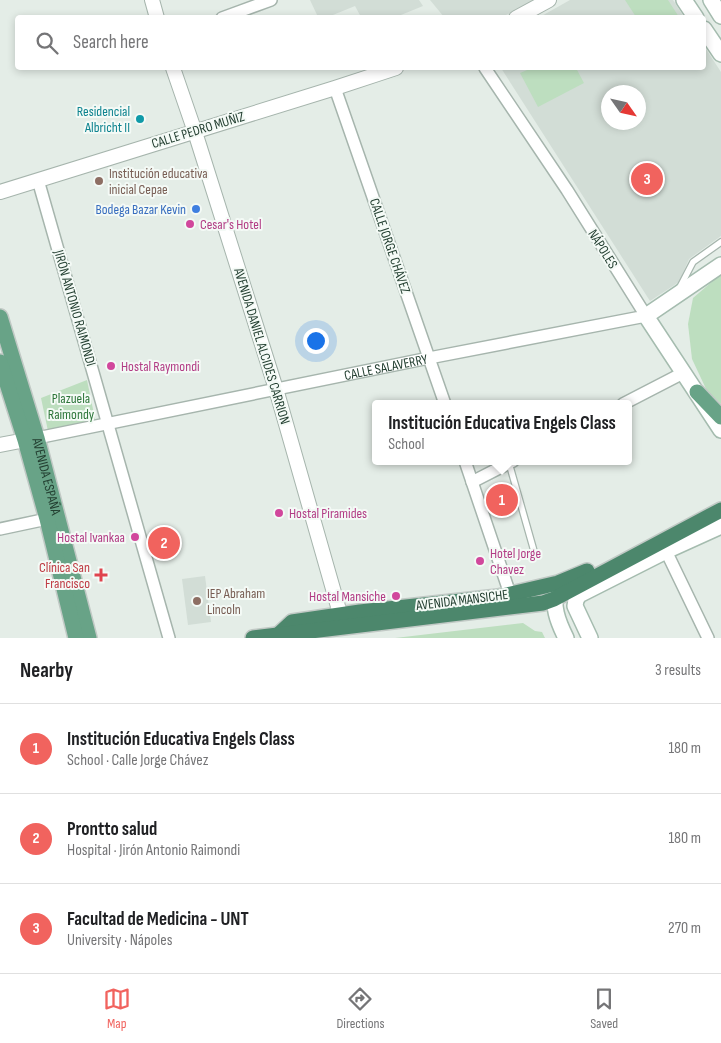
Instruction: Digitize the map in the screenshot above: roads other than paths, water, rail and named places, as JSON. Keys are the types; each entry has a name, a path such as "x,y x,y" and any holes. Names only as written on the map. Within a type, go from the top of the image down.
{"highway":[{"name":"AVENIDA MANSICHE","path":"253,638 278,635 292,622 343,624 543,603 554,599 601,569 721,500"},
{"name":"AVENIDA MANSICHE","path":"343,624 498,598 558,583 601,569 721,510"}],"main road":[{"path":"684,0 694,15"},
{"path":"710,0 721,16"},
{"path":"706,32 721,54"},
{"name":"CALLE SALAVERRY","path":"646,316 721,265"},
{"name":"NÁPOLES","path":"646,316 721,430"},
{"name":"AVENIDA ESPAÑA","path":"0,317 31,439 89,638"},
{"name":"AVENIDA ESPAÑA","path":"0,362 31,439 47,519 76,638"},
{"path":"697,392 721,417"},
{"path":"590,638 575,606 576,600 583,593 666,551 721,526"},
{"path":"558,583 554,599 556,614 566,638"}],"street":[{"path":"152,0 156,15"},
{"path":"226,15 239,6 272,0"},
{"path":"521,15 548,0"},
{"name":"AVENIDA DANIEL ALCIDES CARRION","path":"174,70 276,389 343,624"},
{"name":"CALLE PEDRO MUÑIZ","path":"0,192 390,70"},
{"name":"NÁPOLES","path":"486,70 567,190 646,316"},
{"name":"CALLE JORGE CHÁVEZ","path":"335,88 444,400"},
{"name":"JIRÓN ANTONIO RAIMONDI","path":"38,180 169,638"},
{"name":"CALLE SALAVERRY","path":"31,439 646,316"},
{"path":"631,400 683,373"},
{"path":"0,445 31,439"},
{"path":"466,465 510,594"},
{"path":"472,482 505,465"},
{"path":"0,528 47,519"},
{"path":"666,551 708,638"}],"lane":[{"path":"676,296 693,262 721,242"},
{"path":"512,465 534,551"}],"place":[{"name":"Residencial Albricht II","path":"140,119"},
{"name":"Facultad de Medicina - UNT","path":"647,179"},
{"name":"Institución educativa inicial Cepae","path":"99,181"},
{"name":"Bodega Bazar Kevin","path":"196,209"},
{"name":"Cesar's Hotel","path":"190,224"},
{"name":"Hostal Raymondi","path":"111,366"},
{"name":"Institución Educativa Engels Class","path":"502,500"},
{"name":"Hostal Piramides","path":"279,513"},
{"name":"Hostal Ivankaa","path":"135,537"},
{"name":"Prontto salud","path":"164,543"},
{"name":"Hotel Jorge Chavez","path":"480,561"},
{"name":"Clínica San Francisco","path":"101,575"},
{"name":"Hostal Mansiche","path":"396,596"},
{"name":"IEP Abraham Lincoln","path":"197,601"}],"park label":[{"name":"Plazuela Raimondy","path":"71,406"}]}
